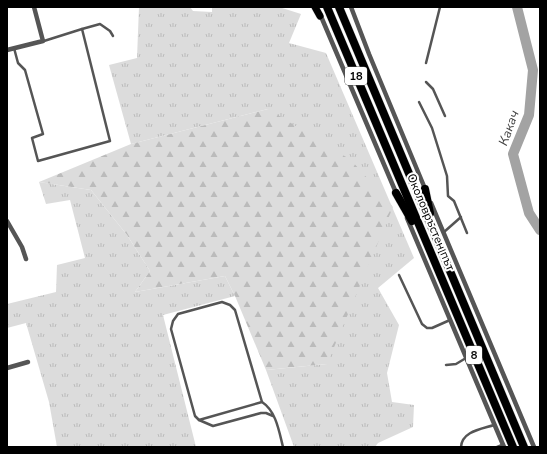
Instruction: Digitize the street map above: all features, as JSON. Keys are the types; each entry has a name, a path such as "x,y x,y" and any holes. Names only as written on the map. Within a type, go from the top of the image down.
{"highway":[{"name":"Околовръстен път","path":"327,7 513,447"},
{"name":"Околовръстен път","path":"339,7 458,290 530,446"},
{"path":"425,189 436,239"},
{"name":"8","path":"396,193 436,263"}],"main road":[{"path":"316,7 320,16"}],"street":[{"path":"7,50 43,41 34,7"},
{"path":"351,7 530,446"},
{"name":"8","path":"320,16 396,193"},
{"path":"396,193 503,446"},
{"path":"7,221 22,247 26,259"},
{"path":"7,368 28,362"}],"lane":[{"path":"426,62 440,7"},
{"path":"43,41 100,24 110,31 113,36"},
{"path":"14,48 18,63 25,70 43,134 32,138 38,161 110,141 82,29"},
{"path":"426,82 433,89 444,116"},
{"path":"419,102 432,128 447,176 448,196 454,200 467,233"},
{"path":"444,232 461,217"},
{"path":"399,274 422,324 427,328 432,328 450,320"},
{"path":"273,416 266,413 261,413 213,426 199,420 195,416 171,329 172,321 178,314 222,302 230,304 235,310 262,402 268,406 273,416 283,447"},
{"path":"446,365 456,364 466,358"},
{"path":"199,420 262,402"},
{"path":"461,447 463,439 467,434 495,425"},
{"path":"497,447 503,446"}],"green space":[{"path":"139,7 190,7 193,11 212,12 212,7 279,7 301,14 289,43 326,53 414,258 378,288 399,325 387,373 392,402 414,405 413,427 378,443 375,447 294,447 266,370 327,364 268,109 131,144 109,65 137,58"},
{"path":"268,109 351,160 393,207 327,364 266,370 225,276 135,292 150,271 127,235 91,190 39,182 131,144"},
{"path":"39,182 91,190 127,235 150,271 135,292 225,276 235,296 163,315 196,447 57,447 49,402 26,323 7,328 7,304 56,292 57,265 85,258 70,200 46,204"}],"waterway":[{"name":"Какач","path":"517,7 533,70 529,115 513,154 529,213 540,230"}]}
